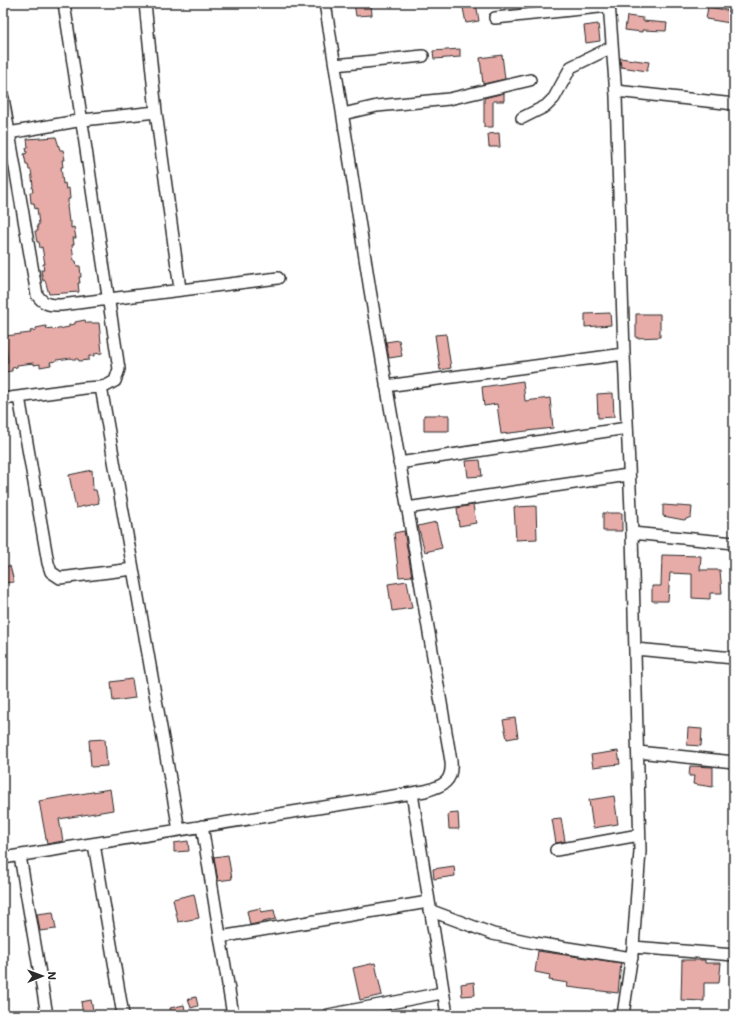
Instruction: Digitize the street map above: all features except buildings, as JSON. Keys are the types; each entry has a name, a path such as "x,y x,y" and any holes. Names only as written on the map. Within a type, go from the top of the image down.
{"street":[{"path":"3,399 106,386 115,381 119,369 83,120 64,3"},
{"path":"145,3 156,112 180,290"},
{"path":"3,858 412,793 438,787 446,782 452,769 386,386 325,3"},
{"path":"495,18 609,5 616,91 628,475 632,533 638,752 639,835 633,953 623,1015"},
{"path":"522,118 546,106 554,98 570,67 612,46"},
{"path":"335,65 423,56"},
{"path":"343,114 377,106 449,99 530,80"},
{"path":"616,91 734,104"},
{"path":"3,98 6,134 37,295 41,301 52,305 278,278"},
{"path":"6,134 83,120 156,112"},
{"path":"386,386 624,354"},
{"path":"102,387 179,830"},
{"path":"19,397 48,563 51,572 60,578 133,569"},
{"path":"400,463 627,428"},
{"path":"407,508 628,475"},
{"path":"632,533 734,543"},
{"path":"635,649 734,658"},
{"path":"638,752 734,762"},
{"path":"412,793 428,906 447,1015"},
{"path":"202,826 233,1015"},
{"path":"556,850 639,835"},
{"path":"94,844 123,1015"},
{"path":"20,856 47,1015"},
{"path":"220,937 428,906 493,934 552,946 633,953 734,955"},
{"path":"328,1015 442,993"}]}
